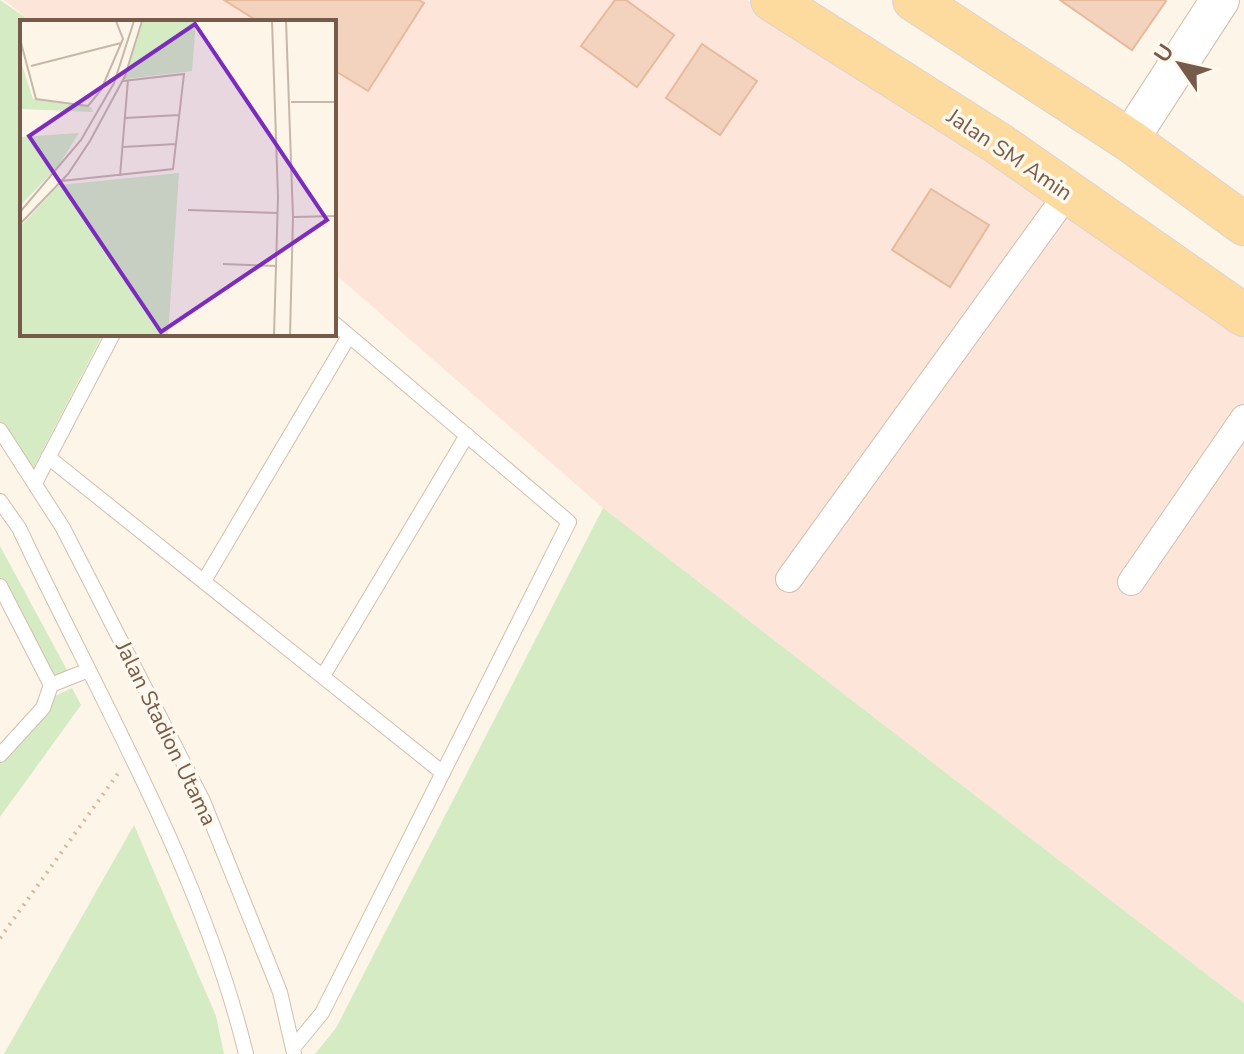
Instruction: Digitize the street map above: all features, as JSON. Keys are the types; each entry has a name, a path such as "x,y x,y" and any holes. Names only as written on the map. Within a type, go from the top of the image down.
{"main road":[{"name":"Jalan SM Amin","path":"772,0 999,144 1244,315"},
{"path":"914,0 1129,140 1244,224"},
{"path":"1129,140 1220,0"}],"street":[{"path":"789,579 1068,193"},
{"path":"1131,582 1244,418"}],"lane":[{"path":"294,1051 322,1013 569,522 336,325"},
{"path":"35,483 112,336"},
{"path":"204,581 349,336"},
{"name":"Jalan Stadion Utama","path":"0,430 63,528 203,801 280,992 294,1051"},
{"path":"323,676 467,435"},
{"path":"48,457 443,773"},
{"name":"Jalan Stadion Utama","path":"0,501 19,528 86,671 172,841 232,995 246,1054"},
{"path":"0,586 51,685 43,708 0,755"},
{"path":"51,685 86,671"}],"path":[{"path":"0,938 129,757"}],"shaded area":[{"path":"4,0 747,0 991,155 1244,331 1244,1003 603,508 336,275 336,20 29,20"}],"green space":[{"path":"0,0 29,20 20,20 20,336 102,336 33,469 0,423"},
{"path":"603,508 1244,1003 1244,1054 315,1054 336,1028"},
{"path":"0,546 67,670 53,680 0,579"},
{"path":"72,688 81,705 0,817 0,762 55,696"},
{"path":"134,825 216,1016 224,1054 4,1054"}],"building":[{"path":"224,0 419,0 424,3 368,91 336,71 336,20 256,20"},
{"path":"615,0 626,0 674,35 637,87 581,46"},
{"path":"1060,0 1165,0 1166,1 1132,50"},
{"path":"702,44 757,81 720,135 666,98"},
{"path":"931,189 989,225 950,287 892,250"}]}
